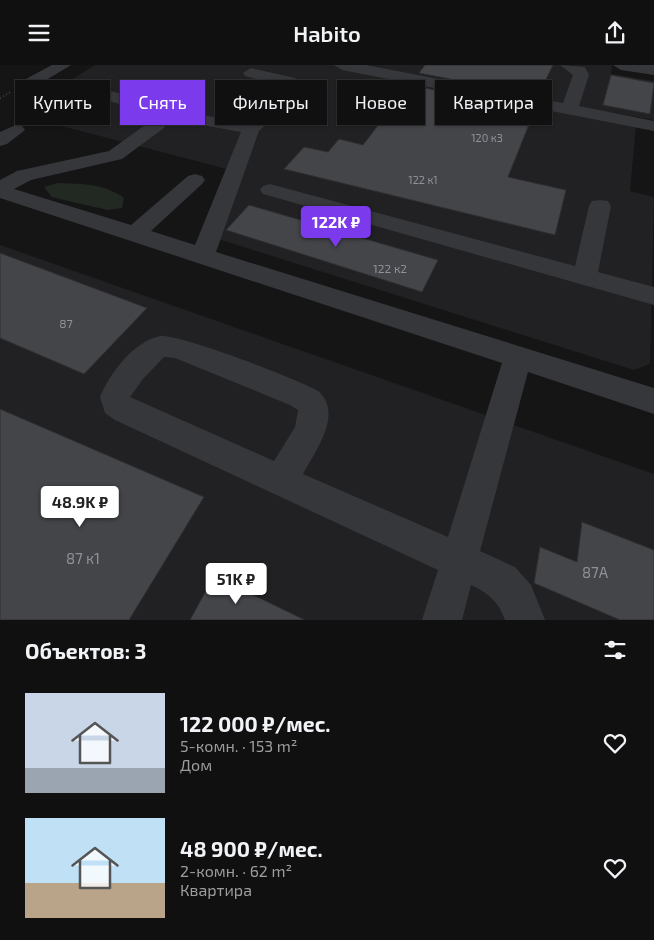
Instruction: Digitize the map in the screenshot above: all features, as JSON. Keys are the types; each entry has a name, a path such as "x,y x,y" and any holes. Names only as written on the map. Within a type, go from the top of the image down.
{"lane":[{"path":"36,80 63,65"},
{"path":"342,65 654,126"},
{"path":"568,65 580,70 581,75 569,109"},
{"path":"621,65 654,70"},
{"path":"203,256 251,129 297,86 289,81 251,73"},
{"path":"425,95 654,142"},
{"path":"110,96 197,119 251,129"},
{"path":"0,190 24,175 116,155 157,125"},
{"path":"135,234 195,180"},
{"path":"0,190 654,401"},
{"path":"270,190 654,296"},
{"path":"585,277 600,206"},
{"path":"281,480 311,425 314,411 311,402 302,396 179,348 165,346 156,348 120,387 115,397 116,404 126,411 281,480 460,559 502,580 517,599 525,620"},
{"path":"442,620 518,357"}],"shaded area":[{"path":"95,65 612,65 611,74 654,81 654,120 609,112 636,125 630,191 654,197 650,364 634,370 215,238 242,173 58,125 110,125 110,80 71,80"},
{"path":"57,183 92,185 108,189 124,198 122,208 108,210 52,197 44,187"},
{"path":"0,245 654,474 654,620 0,620"}],"building":[{"path":"425,65 553,65 546,80 455,80 419,73"},
{"path":"611,75 654,83 650,114 603,105"},
{"path":"425,88 435,90 435,125 529,125 508,177 566,190 555,235 284,169 304,147 328,152 339,139 363,145 378,125 425,125"},
{"path":"249,205 438,260 422,292 226,230"},
{"path":"0,253 147,308 84,374 0,338"},
{"path":"0,409 204,497 129,620 0,620"},
{"path":"582,522 654,550 654,620 620,620 534,583 540,547 577,562"},
{"path":"214,576 305,620 190,620"}]}
